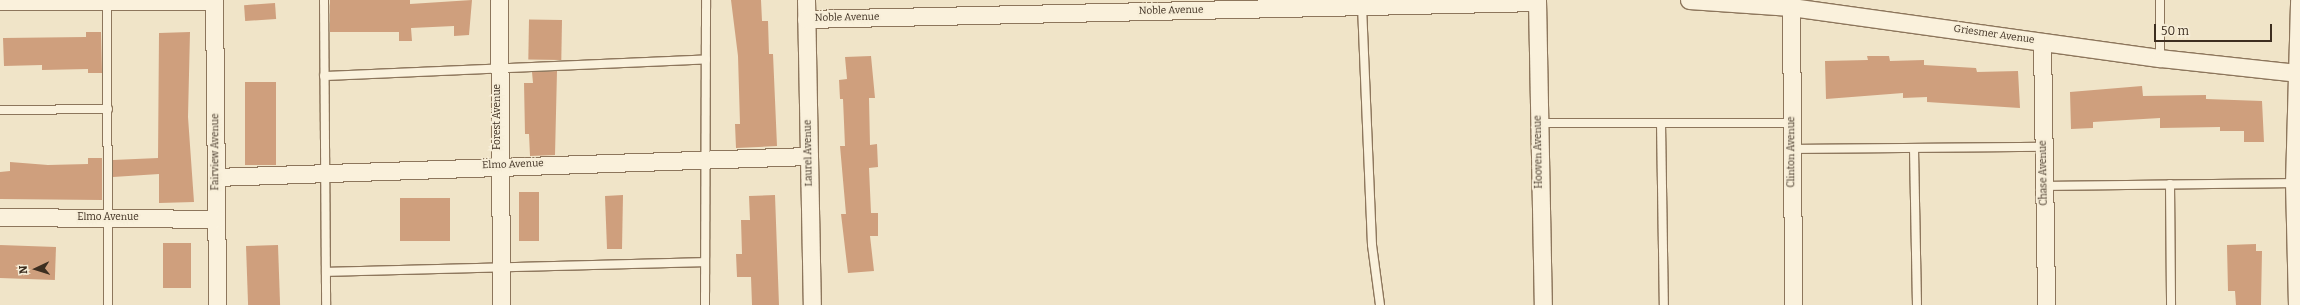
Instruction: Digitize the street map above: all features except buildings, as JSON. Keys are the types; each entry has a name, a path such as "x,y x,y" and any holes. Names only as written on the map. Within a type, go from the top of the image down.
{"street":[{"name":"Forest Avenue","path":"498,0 498,166 501,305"},
{"name":"Laurel Avenue","path":"806,0 812,305"},
{"name":"Griesmer Avenue","path":"1689,0 1791,3 2042,42 2160,58 2299,73"},
{"path":"2297,305 2294,182 2299,73 2299,0"},
{"path":"0,1 214,1"},
{"name":"Fairview Avenue","path":"214,1 216,305"},
{"name":"Noble Avenue","path":"806,19 1536,1"},
{"name":"Hooven Avenue","path":"1536,1 1543,305"},
{"name":"Clinton Avenue","path":"1791,3 1794,305"},
{"name":"Chase Avenue","path":"2042,42 2046,305"},
{"name":"Elmo Avenue","path":"216,177 809,156"},
{"name":"Elmo Avenue","path":"0,217 216,219"}],"lane":[{"path":"107,0 108,305"},
{"path":"324,0 326,305"},
{"path":"705,305 704,262 707,159 706,0"},
{"path":"2160,0 2160,58"},
{"path":"1362,6 1372,245 1380,305"},
{"path":"324,76 498,70 706,59"},
{"path":"0,110 108,109"},
{"path":"1539,123 1792,123"},
{"path":"1660,123 1664,305"},
{"path":"1792,150 2044,148"},
{"path":"1914,149 1917,305"},
{"path":"2045,186 2294,182"},
{"path":"2170,184 2171,305"},
{"path":"326,272 704,262"}]}
